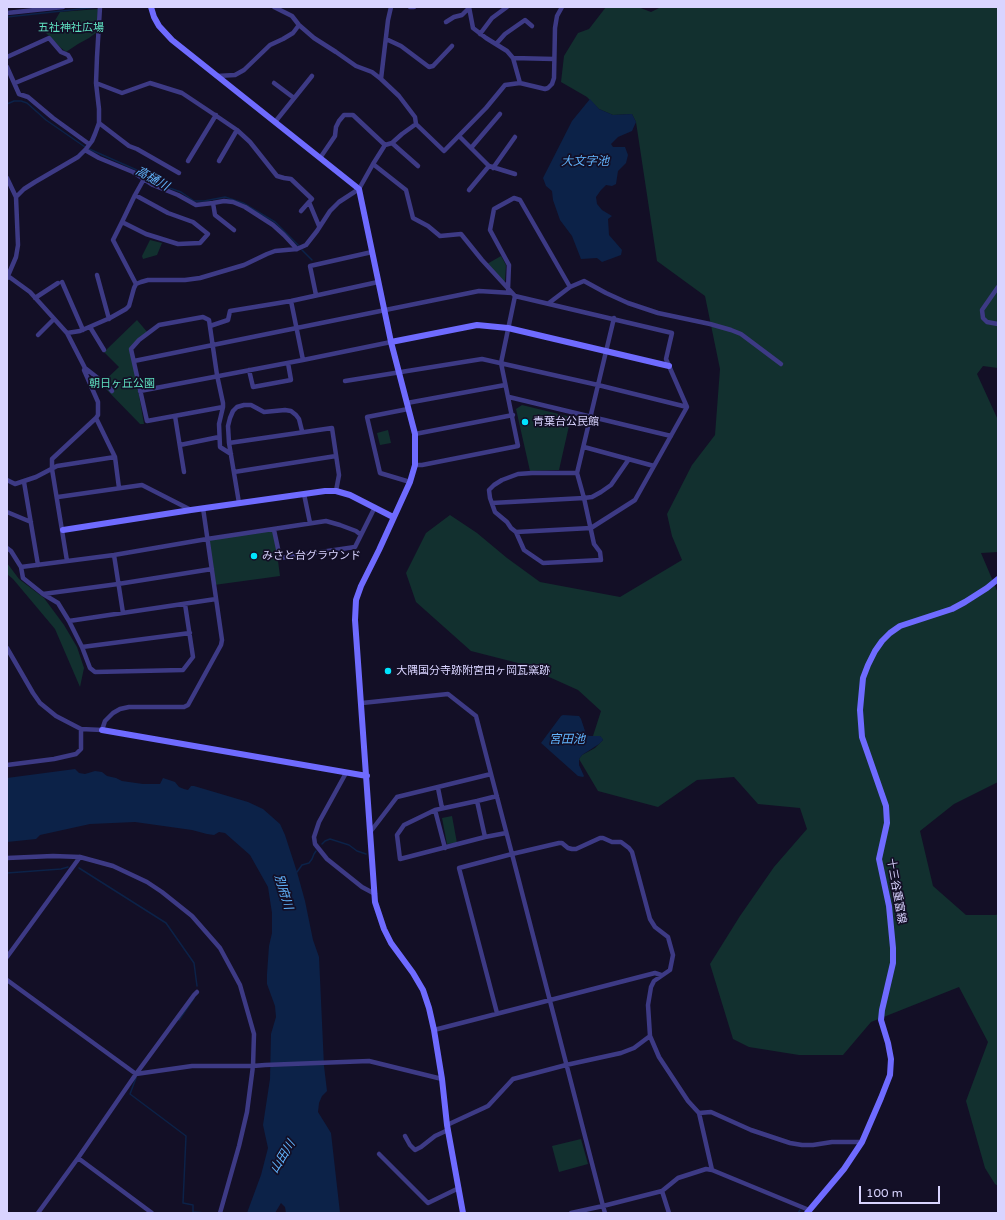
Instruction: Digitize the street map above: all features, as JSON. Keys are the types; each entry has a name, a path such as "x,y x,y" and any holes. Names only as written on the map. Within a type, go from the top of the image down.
{"street":[{"path":"7,13 62,7"},
{"path":"16,197 24,189 78,157 87,147 95,134 99,123 96,57 100,7"},
{"path":"151,7 159,26 172,40 360,189 391,342 415,434 415,465 410,482 361,586 356,600 355,620 375,902 384,929 391,943 413,973 429,1008 442,1078 448,1127 463,1213"},
{"path":"274,7 292,16 299,25 314,38 356,66 372,72 381,79 399,96 415,117 416,124 444,151 486,108 505,85 520,83 545,89 552,84 554,78 555,28 557,16 562,7"},
{"path":"381,79 391,7"},
{"path":"469,7 472,28 507,50 513,58 520,83"},
{"path":"446,22 454,17 462,15 469,7"},
{"path":"480,34 492,18 507,7"},
{"path":"496,44 505,34 525,20 532,26"},
{"path":"217,76 235,76 244,70 270,46 293,33 299,25"},
{"path":"7,57 48,38 61,52 68,55 71,60 15,84"},
{"path":"386,38 401,46 429,67 433,66 452,46"},
{"path":"513,58 554,59"},
{"path":"7,67 19,94 28,97 99,158 133,172 153,186 196,205 213,204 224,201 233,202 245,207 273,225 297,249"},
{"path":"275,122 312,76"},
{"path":"96,83 122,93 150,83 182,93 237,130 250,142 277,176 291,178 312,199 300,211"},
{"path":"274,83 294,98"},
{"path":"471,148 500,114"},
{"path":"188,161 216,115"},
{"path":"320,158 335,136 336,127 344,115 353,116 385,145"},
{"path":"99,123 129,146 136,148 179,173"},
{"path":"67,333 83,330 109,319 126,309 129,306 136,284 141,282 148,280 185,280 200,278 244,265 275,251 297,249 306,245 330,211 339,202 360,189 385,145 392,143 416,124"},
{"path":"219,161 237,130"},
{"path":"459,136 491,167 515,174"},
{"path":"469,190 491,167 515,137"},
{"path":"392,143 418,166"},
{"path":"373,164 406,190 413,218 428,226 440,236 461,234 482,260 514,294"},
{"path":"7,178 16,197 18,245 16,257 8,277 30,292 67,333 85,368 84,370 98,402 98,415 96,418 52,459 52,469 58,497 67,561"},
{"path":"136,284 113,240 144,179"},
{"path":"7,193 13,191"},
{"path":"122,222 146,234 178,244 200,243 208,234 193,222 168,213 135,195"},
{"path":"508,289 509,265 490,230 494,209 514,198 520,200 570,288"},
{"path":"309,202 319,226"},
{"path":"213,204 215,215 234,230"},
{"path":"316,295 310,266 372,252"},
{"path":"97,275 109,319"},
{"path":"548,303 570,288 584,281 628,303 652,311 731,330 741,334 781,364"},
{"path":"34,298 60,282 83,330"},
{"path":"210,326 228,320 230,311 378,282"},
{"path":"998,287 982,310 982,318 987,322 998,324"},
{"path":"134,361 479,291 514,294 672,333 666,359 668,366 673,372 687,407"},
{"path":"415,465 422,465 518,446 513,415 501,363 514,294"},
{"path":"291,300 304,360"},
{"path":"223,407 147,421 131,349 139,340 159,325 203,317 210,320 223,403 223,407 219,424 220,447 231,454"},
{"path":"577,473 518,474 502,480 489,490 494,512 508,522 511,528 516,532 524,550 543,563 601,560 600,552 594,544 577,473 614,318"},
{"path":"38,335 54,319"},
{"path":"140,390 304,360 477,325 508,328 668,366"},
{"path":"90,327 104,350"},
{"path":"345,381 482,359 687,407"},
{"path":"249,370 253,388 291,380 288,363"},
{"path":"85,368 108,386 112,391"},
{"path":"410,482 380,473 367,417 408,406 505,385"},
{"path":"509,397 671,436"},
{"path":"239,503 229,443 228,426 230,418 236,407 244,405 250,406 264,412 285,410 291,411 296,415 302,431"},
{"path":"516,532 591,528 636,500 687,407"},
{"path":"415,434 513,415"},
{"path":"175,416 184,472"},
{"path":"96,418 115,457 119,488"},
{"path":"229,443 302,431 332,428 339,475 336,491"},
{"path":"180,445 219,437"},
{"path":"584,447 654,466"},
{"path":"234,472 336,456"},
{"path":"7,480 15,484 36,477 57,466 115,457"},
{"path":"492,503 584,498 601,492 611,485 629,459"},
{"path":"24,482 38,565"},
{"path":"58,497 142,485 191,510"},
{"path":"63,530 325,491 336,491 350,495 394,517"},
{"path":"304,494 310,523"},
{"path":"274,530 280,558 354,548 375,507"},
{"path":"102,730 105,721 113,713 120,709 129,707 184,707 188,705 217,651 222,640 203,508"},
{"path":"7,512 31,522"},
{"path":"21,567 114,555 310,523 326,522 340,524 356,531 361,535"},
{"path":"7,548 11,551 21,567 22,578 58,603 69,620 90,668 95,672 183,670 193,657 185,604"},
{"path":"114,555 123,613"},
{"path":"43,594 212,569"},
{"name":"十三谷重富線","path":"808,1212 844,1170 862,1142 890,1074 891,1059 881,1020 893,963 889,906 879,860 887,823 886,806 862,737 860,710 863,678 875,651 890,633 900,626 952,609 965,602 998,579"},
{"path":"69,620 216,599"},
{"path":"82,647 190,633"},
{"path":"7,648 33,694 40,703 56,716 81,729 102,730 366,776"},
{"path":"362,703 448,694 476,716 605,1213"},
{"path":"7,765 54,759 76,754 81,749 81,729"},
{"path":"346,772 319,822 314,837 315,844 326,860 362,887 375,894"},
{"path":"371,831 397,797 491,774"},
{"path":"438,788 442,808"},
{"path":"497,796 435,810 404,825 397,835 400,859 506,833"},
{"path":"477,801 485,837"},
{"path":"435,810 445,848"},
{"path":"497,1013 459,868 559,842 572,849 576,849 600,838 612,842 621,842 632,852 652,923 655,927 666,934 671,944 673,960 670,970 654,981 651,987 648,1005 650,1036 659,1057 688,1101 699,1112 712,1170"},
{"path":"7,858 53,856 80,857 113,866 147,882 192,916 220,948 240,985 254,1034 254,1066 247,1112 220,1213"},
{"path":"7,957 80,857"},
{"path":"434,1030 655,973 661,975"},
{"path":"7,980 136,1074 192,1066 254,1066 369,1061 442,1078"},
{"path":"38,1213 136,1074 197,992"},
{"path":"405,1136 415,1150 448,1127 488,1106 513,1079 566,1065 621,1053 634,1048 650,1036"},
{"path":"699,1112 711,1112 751,1130 790,1143 813,1145 832,1142 862,1142"},
{"path":"380,1154 428,1203 459,1188"},
{"path":"78,1158 152,1213"},
{"path":"571,1213 662,1191 678,1178 706,1169 712,1170 808,1212"},
{"path":"662,1191 669,1213"}],"green space":[{"path":"606,7 638,7 651,12 661,7 998,7 998,368 983,366 977,374 998,420 998,552 981,553 998,593 998,782 954,804 920,831 933,886 966,915 998,914 998,1186 995,1184 985,1168 966,1101 988,1042 959,987 871,1022 843,1055 799,1055 749,1047 733,1039 710,964 740,916 774,867 807,829 800,808 758,804 734,777 697,780 658,807 598,791 579,759 582,755 595,748 603,740 600,736 593,736 601,711 578,690 518,663 471,651 416,602 406,573 426,533 450,515 477,533 507,558 540,582 620,597 682,560 672,536 667,514 692,465 715,435 720,369 705,296 657,261 636,122 632,114 613,115 599,109 587,97 561,82 564,56 578,33 589,29"},
{"name":"五社神社広場","path":"98,9 97,32 66,52 46,33 60,12"},
{"path":"150,240 162,243 157,255 143,259 142,256"},
{"path":"501,256 506,265 505,281 503,281 487,264"},
{"name":"朝日ヶ丘公園","path":"137,320 148,333 131,349 144,424 140,424 101,384 119,367 104,352"},
{"path":"522,405 571,417 559,470 530,471 516,409"},
{"path":"388,430 391,443 380,445 377,433"},
{"name":"みさと台グラウンド","path":"274,530 280,576 214,585 207,539"},
{"path":"7,563 19,579 44,598 64,625 77,647 84,668 80,687 55,629 13,579 7,574"},
{"path":"452,816 457,843 447,844 442,818"},
{"path":"581,1139 588,1164 559,1172 552,1146"}],"water":[{"name":"大文字池","path":"590,99 599,109 613,115 632,114 636,122 632,131 618,137 611,144 613,147 625,147 628,155 626,163 618,171 616,184 612,186 606,185 596,197 597,204 602,210 612,216 608,219 609,235 622,250 621,255 602,262 597,258 581,259 572,236 560,220 553,200 552,191 546,186 543,178 572,121"},
{"name":"宮田池","path":"563,715 579,716 586,734 589,736 600,736 603,740 582,755 579,759 579,765 584,776 583,777 578,776 541,743"},
{"path":"75,769 79,773 85,774 95,771 102,772 107,776 122,781 143,784 160,784 163,778 175,782 179,787 184,789 188,790 191,786 194,786 248,802 263,809 280,824 297,872 313,940 319,957 324,1066 327,1091 322,1096 319,1103 318,1112 331,1133 340,1213 286,1213 285,1207 281,1203 275,1213 247,1213 261,1175 268,1148 263,1125 270,1079 271,1034 276,1017 275,1006 267,984 269,946 272,933 272,913 268,887 250,855 225,833 219,832 214,835 192,830 135,822 90,824 40,835 36,839 7,842 7,778"}],"waterway":[{"path":"7,17 98,7"},
{"name":"高樋川","path":"7,104 14,101 27,103 46,120 85,147"},
{"name":"高樋川","path":"89,149 139,171 158,184 181,192 194,201 204,201 225,197 243,203 275,222 299,246"},
{"path":"302,250 312,260"},
{"path":"322,844 330,839 349,845 357,851 366,854"},
{"path":"297,872 302,865 309,863 316,851"},
{"path":"7,873 61,869 68,867"},
{"path":"79,868 166,923 194,963 197,986"},
{"path":"179,1020 194,998"},
{"path":"136,1078 130,1094 186,1136 183,1203 193,1205 193,1212 206,1213"}],"place":[{"name":"青葉台公民館","path":"525,422"},
{"name":"みさと台グラウンド","path":"254,556"},
{"name":"大隅国分寺跡附宮田ヶ岡瓦窯跡","path":"388,671"}],"water label":[{"name":"別府川","path":"283,892"},
{"name":"山田川","path":"283,1157"}]}
